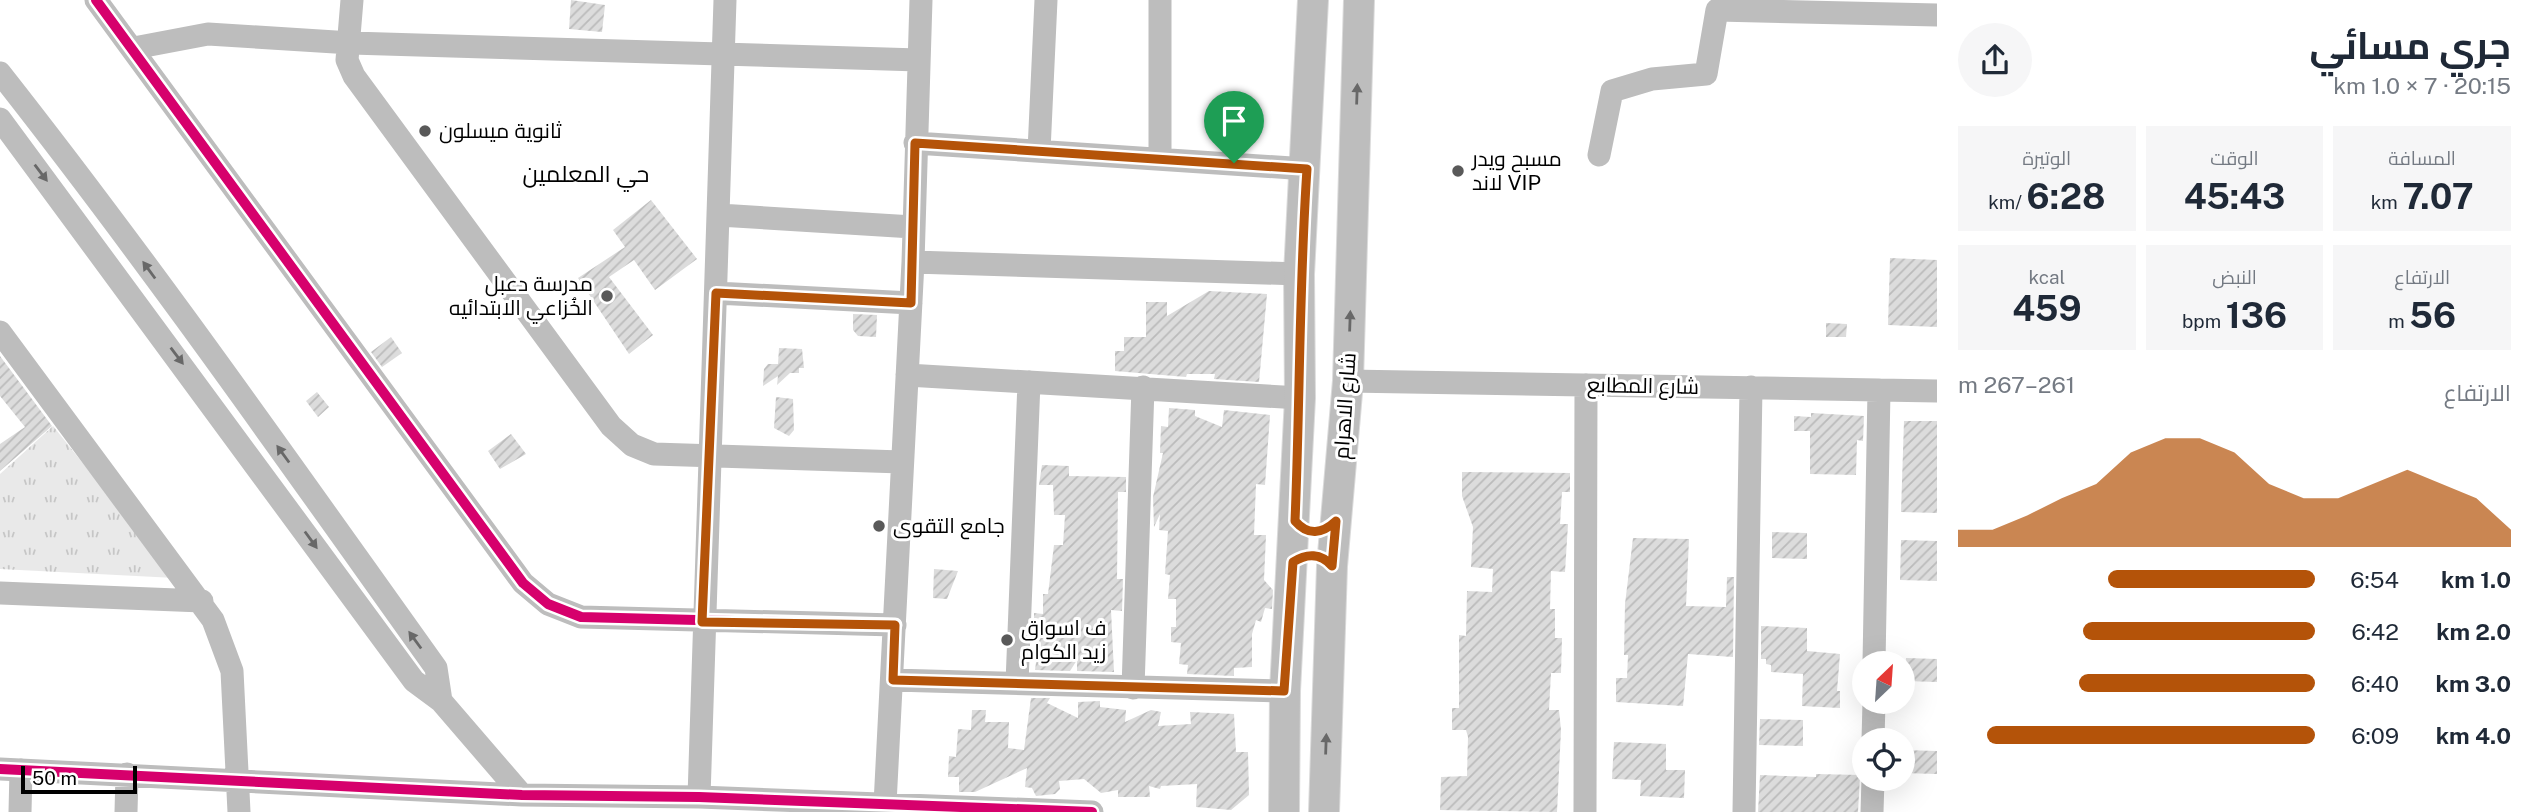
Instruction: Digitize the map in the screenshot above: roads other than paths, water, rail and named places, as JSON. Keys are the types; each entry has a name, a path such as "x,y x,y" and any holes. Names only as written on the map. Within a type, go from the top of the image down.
{"main road":[{"path":"1313,12 1318,17 1335,10 1352,15 1359,11"},
{"name":"شارع الاهرام","path":"1324,812 1332,566 1348,381 1359,11"},
{"name":"شارع الاهرام","path":"1284,812 1284,691 1295,521 1300,398 1300,274 1313,12"},
{"path":"1295,521 1307,530 1316,532 1322,532 1336,521"},
{"path":"1293,562 1301,557 1316,555 1332,566"}],"street":[{"path":"96,0 134,48 523,583 548,604 581,617 895,625"},
{"path":"352,0 351,43 347,60 354,76 611,426 632,445 654,454 711,458 902,462"},
{"path":"699,797 702,622 711,458 725,0"},
{"path":"885,804 913,262 921,0"},
{"path":"1040,151 1046,0"},
{"path":"1160,0 1160,158"},
{"path":"1598,155 1612,91 1652,79 1706,75 1717,5 1823,7 1937,15"},
{"path":"134,48 208,34 351,43 919,60"},
{"path":"0,73 232,383 436,668 441,701"},
{"path":"32,114 3,128 209,399 414,681 441,701 522,795"},
{"path":"915,143 1307,169"},
{"path":"719,215 913,227"},
{"path":"913,262 1300,274"},
{"path":"716,293 911,303"},
{"path":"0,332 202,601 225,646 232,671 239,812"},
{"path":"907,375 1300,398"},
{"name":"شارع المطابع","path":"1348,381 1937,391"},
{"path":"1017,683 1029,382"},
{"path":"209,399 232,383"},
{"path":"1585,812 1586,385"},
{"path":"1133,688 1143,387"},
{"path":"1745,812 1751,387"},
{"path":"1874,651 1879,390"},
{"path":"0,593 202,601"},
{"path":"893,680 1284,691"},
{"path":"20,812 10,769 522,795 555,804 699,797 1092,812"},
{"path":"126,812 127,774"},
{"path":"1872,791 1872,812"}],"place":[{"name":"ثانوية ميسلون","path":"425,131"},
{"name":"مسبح ويدر لاند VIP","path":"1458,171"},
{"name":"مدرسة دعبل الخُزاعي الابتدائيه","path":"607,296"},
{"name":"جامع التقوى","path":"879,526"},
{"name":"ف اسواق زيد الكوام","path":"1007,640"}],"district":[{"name":"حي المعلمین","path":"586,174"}]}
